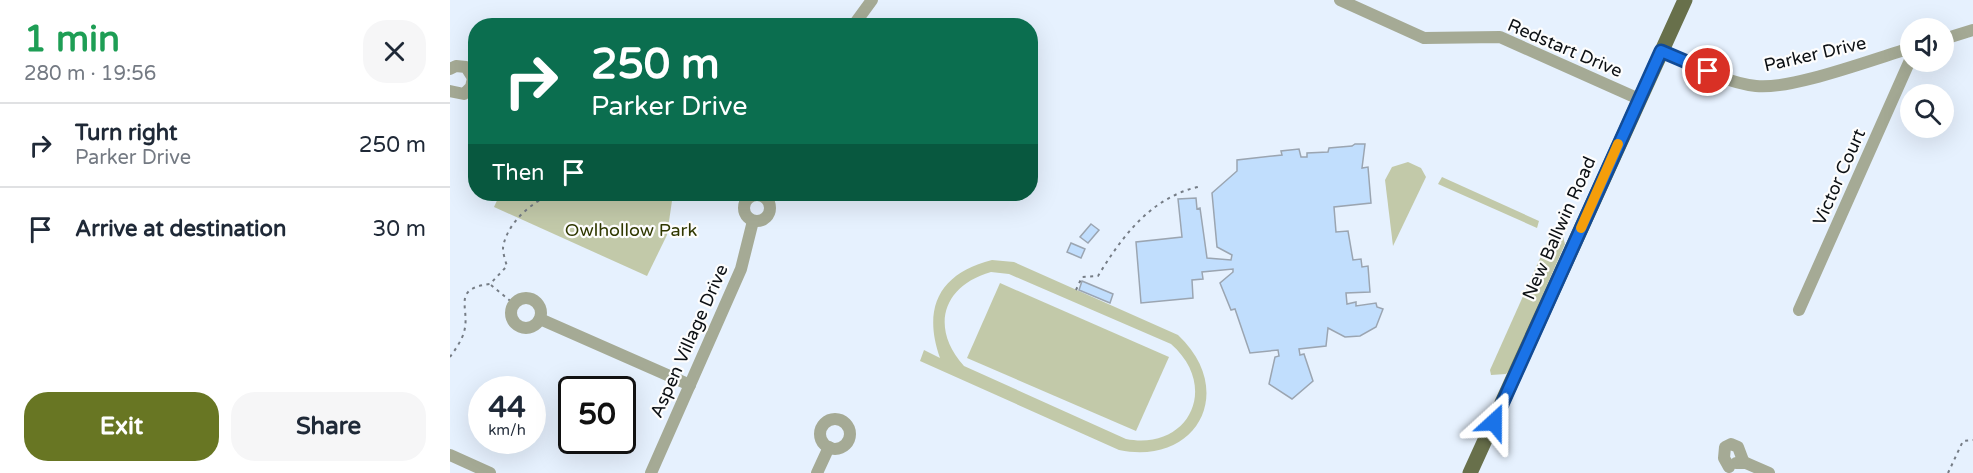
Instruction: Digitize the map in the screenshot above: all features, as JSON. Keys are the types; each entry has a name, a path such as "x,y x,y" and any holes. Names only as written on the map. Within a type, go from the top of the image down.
{"main road":[{"name":"New Ballwin Road","path":"1470,473 1685,0"}],"street":[{"path":"860,18 872,0"},
{"name":"Redstart Drive","path":"1340,0 1424,38 1500,37 1639,99"},
{"path":"1954,36 1973,30"},
{"name":"Parker Drive","path":"1661,51 1721,76 1757,86 1801,80 1900,51"},
{"path":"451,67 466,67 468,69"},
{"name":"Victor Court","path":"1799,310 1905,72"},
{"path":"450,91 464,94 468,89"},
{"name":"Aspen Village Drive","path":"651,473 741,269 753,221"},
{"path":"527,298 536,301 541,309 540,319 533,326 519,325 513,318 514,304 527,298"},
{"path":"540,319 690,385"},
{"path":"1744,463 1738,447 1731,444 1725,447 1724,458 1727,470 1744,463 1769,473"},
{"path":"817,473 829,447"},
{"path":"450,454 490,473"}],"path":[{"path":"1076,290 1082,277 1098,276 1119,240 1144,215 1171,195 1202,186"},
{"path":"450,357 465,332 462,303 466,294 479,285 490,284 507,266 503,249 513,225 538,201"},
{"path":"490,284 514,304"},
{"path":"1948,473 1963,441 1973,440"}],"green space":[{"path":"1408,162 1421,168 1426,177 1393,246 1385,180 1392,167"},
{"path":"1442,177 1539,221 1537,228 1438,184"},
{"name":"Owlhollow Park","path":"497,201 672,201 667,235 647,276 494,207"},
{"path":"1553,229 1562,233 1565,244 1511,367 1506,374 1491,375 1490,370"},
{"path":"992,260 1014,262 1178,335 1196,356 1205,378 1206,400 1200,419 1188,435 1170,447 1147,452 1119,450 920,361 924,350 940,358 933,323 935,308 948,283 974,266","holes":["991,272 1009,274 1171,344 1186,361 1194,379 1195,396 1190,412 1181,426 1166,435 1148,440 1126,439 964,366 953,352 947,337 946,310 961,287 974,278"]},
{"path":"1000,283 1169,357 1136,431 967,358"}],"building":[{"path":"1365,144 1362,168 1368,167 1371,203 1334,207 1336,232 1348,231 1353,260 1361,259 1362,267 1368,266 1370,292 1346,293 1347,304 1356,302 1356,306 1376,303 1377,307 1383,309 1376,327 1360,336 1345,337 1328,328 1326,346 1299,349 1300,355 1304,354 1313,381 1292,399 1269,384 1275,357 1279,356 1278,350 1250,353 1235,309 1231,310 1220,283 1233,272 1233,269 1202,272 1203,279 1192,280 1193,298 1141,303 1136,242 1182,237 1178,199 1196,198 1197,209 1200,208 1207,258 1231,260 1232,255 1217,247 1212,193 1237,171 1237,160 1282,155 1281,151 1299,149 1301,157 1307,157 1307,153 1328,152 1329,148"},
{"path":"1091,224 1099,230 1088,243 1080,237"},
{"path":"1071,243 1085,249 1081,258 1067,252"},
{"path":"1082,281 1113,294 1110,303 1079,290"}],"slow traffic":[{"path":"1581,228 1618,144"}],"route":[{"path":"1494,422 1661,51 1708,71"}]}
